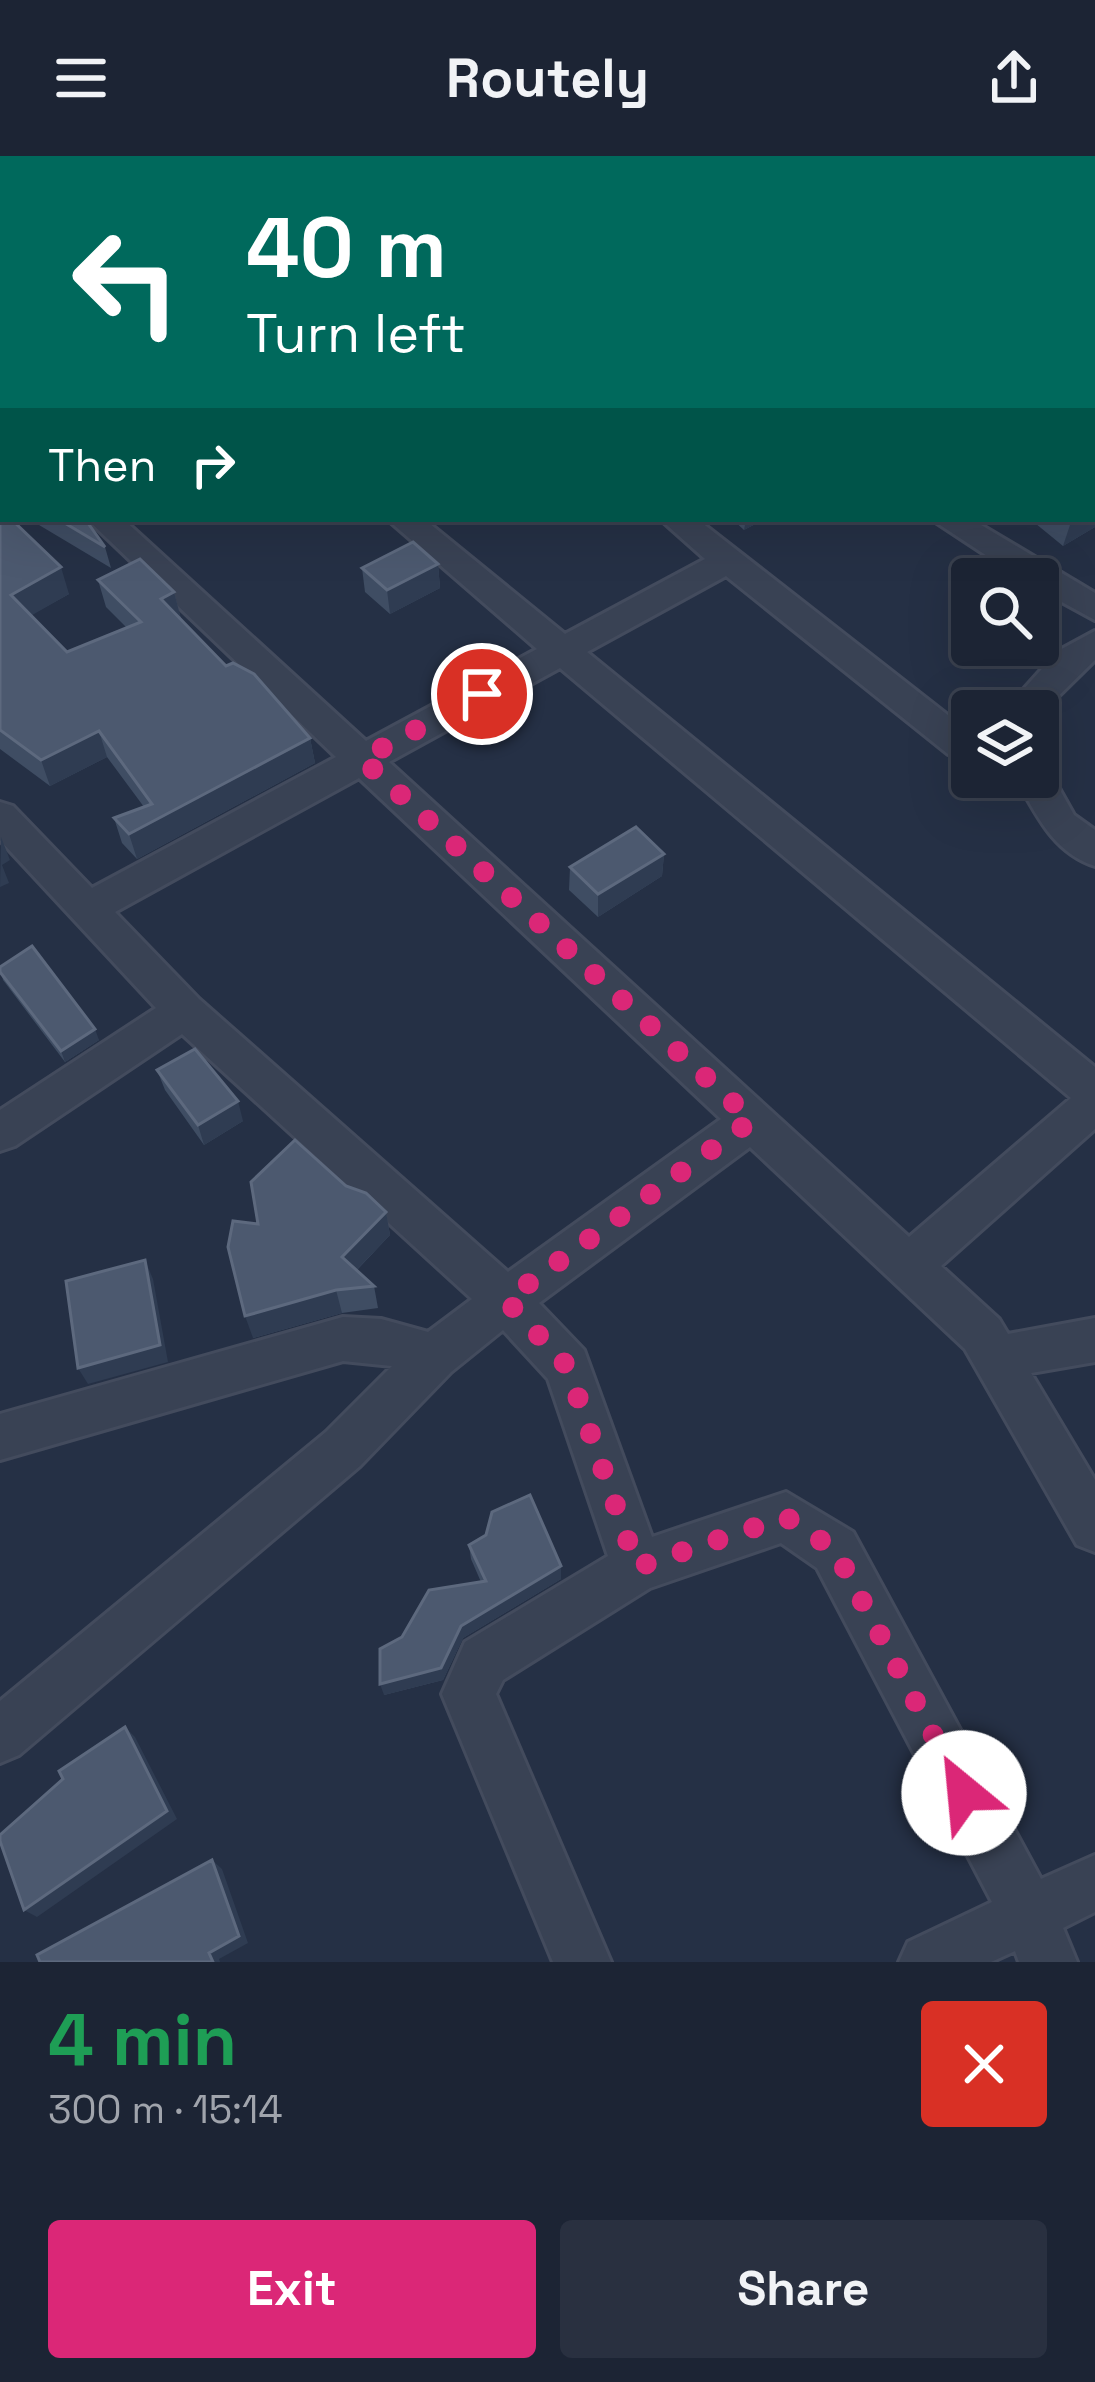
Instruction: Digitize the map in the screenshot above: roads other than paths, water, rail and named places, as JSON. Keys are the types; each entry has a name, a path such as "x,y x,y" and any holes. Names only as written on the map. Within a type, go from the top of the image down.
{"street":[{"path":"107,522 982,1334 1095,1527"},
{"path":"407,522 1095,1091"},
{"path":"680,522 951,738"},
{"path":"952,522 1095,608"},
{"path":"91,907 730,560"},
{"path":"1042,690 1070,660 1095,643"},
{"path":"1046,798 1061,826 1095,851"},
{"path":"0,816 91,907 184,1011 506,1300 567,1366 637,1567"},
{"path":"0,1133 184,1011"},
{"path":"909,1266 1095,1103"},
{"path":"0,1736 343,1449 434,1356 752,1120"},
{"path":"0,1437 343,1339 381,1341 434,1356"},
{"path":"996,1358 1095,1340"},
{"path":"582,1962 469,1694 484,1661 637,1567 786,1517 835,1550 1039,1939"},
{"path":"928,1962 1039,1939 1095,1883"}]}
